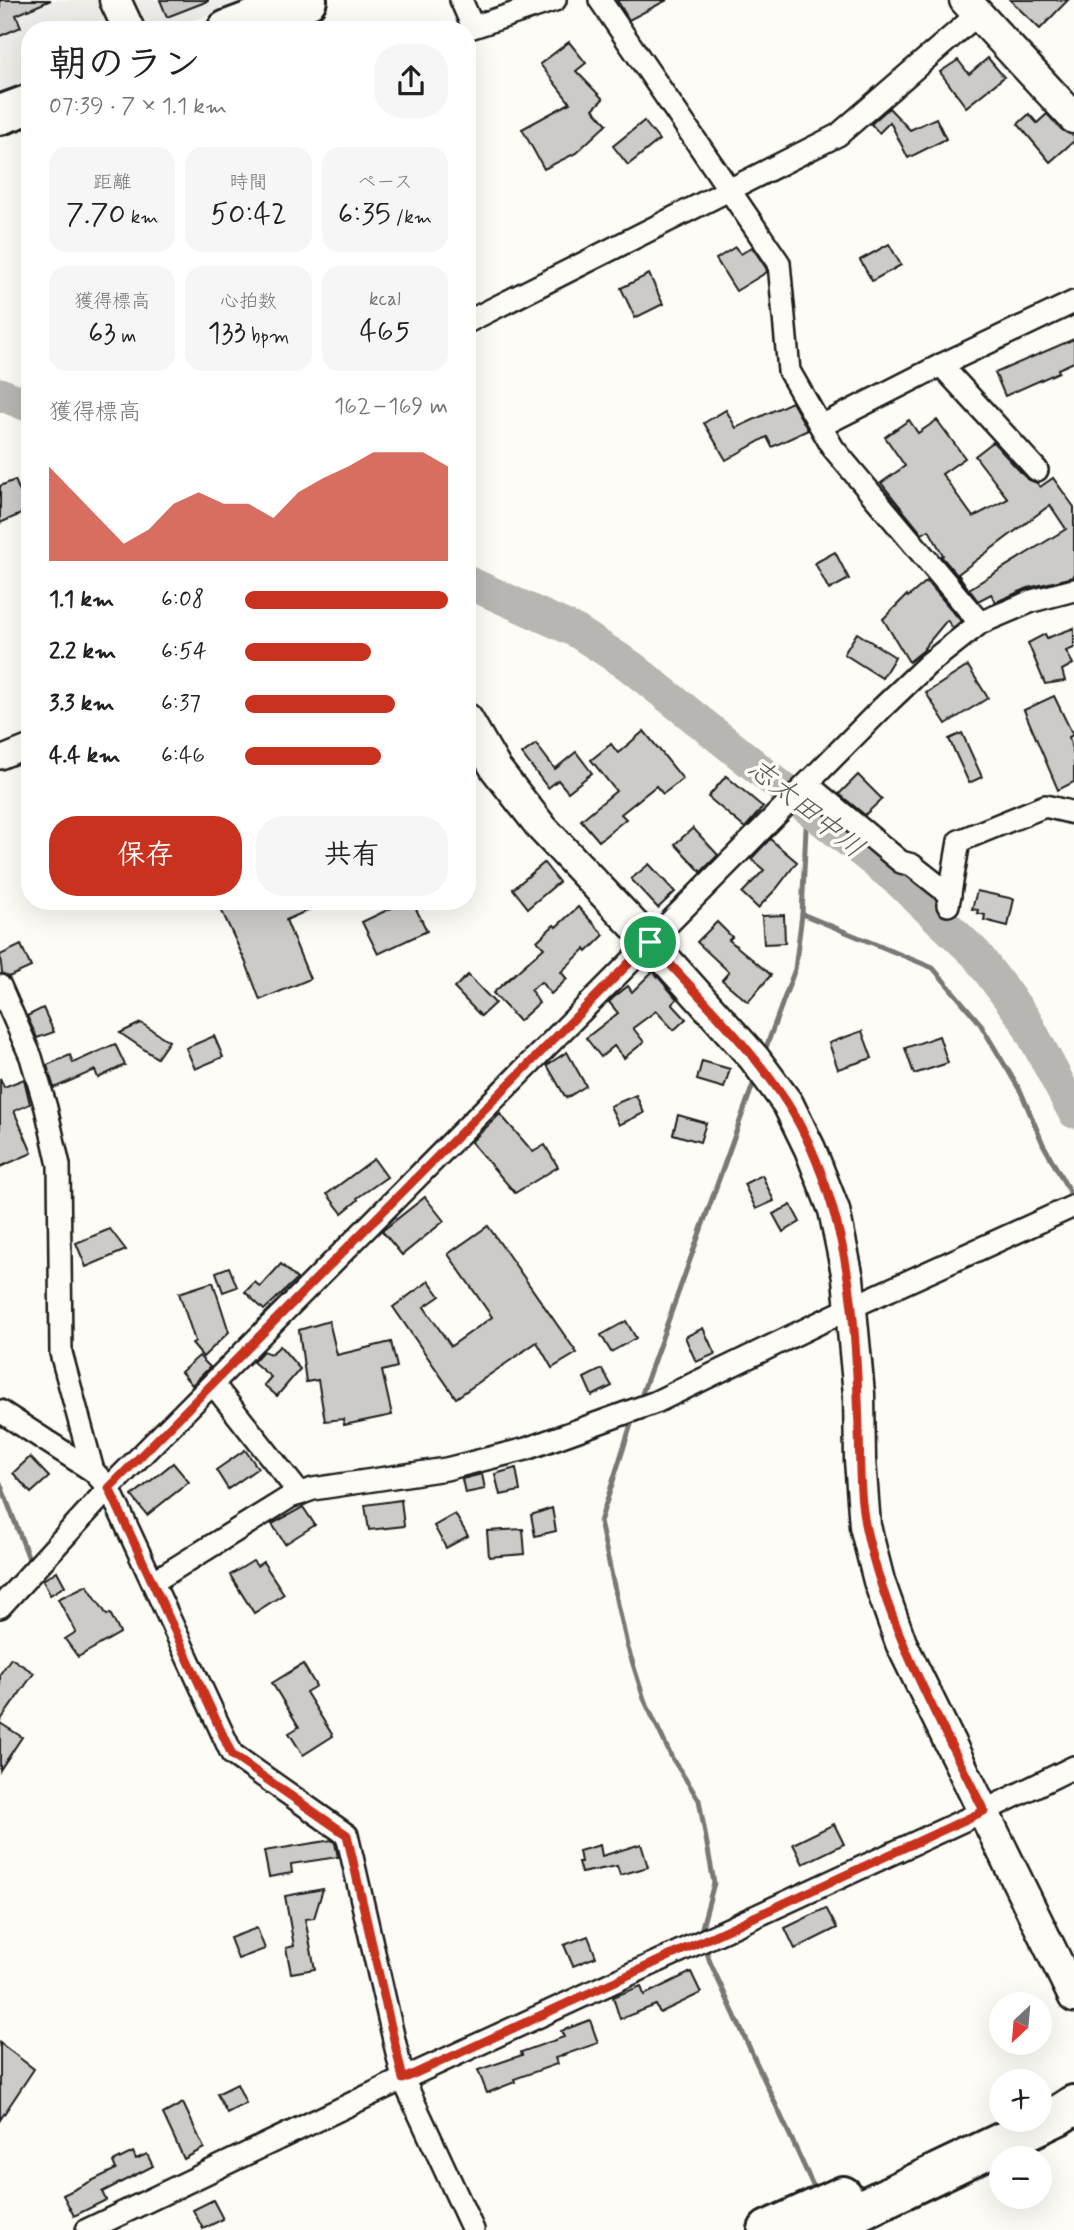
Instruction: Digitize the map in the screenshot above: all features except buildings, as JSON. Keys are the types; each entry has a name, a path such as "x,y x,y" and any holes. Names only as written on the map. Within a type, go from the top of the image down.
{"highway":[{"path":"251,21 307,0"},
{"path":"0,115 21,107"},
{"path":"1052,2101 1074,2092"},
{"path":"818,2230 1057,2116 1074,2105"},
{"path":"768,2230 989,2129"}],"street":[{"path":"115,0 125,21"},
{"path":"461,0 470,21"},
{"path":"476,26 555,0"},
{"path":"600,0 779,263 789,371 833,448 981,623"},
{"path":"476,317 838,135 972,6 1074,118"},
{"path":"821,426 1074,302"},
{"path":"941,365 1037,470"},
{"path":"0,1607 109,1488 928,664 981,623 1032,601 1074,590"},
{"path":"476,735 496,769 543,829 650,942 754,1058 788,1104 810,1149 834,1210 852,1307 865,1526 879,1581 901,1643 1074,1997"},
{"path":"0,758 21,750"},
{"path":"804,787 901,862 912,865 949,900 959,841 1045,806 1074,813"},
{"path":"0,986 31,1057 59,1165 61,1353 93,1471"},
{"path":"153,1582 290,1497 313,1489 446,1469 526,1449 656,1402 852,1307 1072,1207"},
{"path":"213,1384 300,1494"},
{"path":"0,1411 93,1471 109,1488 232,1755 347,1835 403,2079 473,2230"},
{"path":"87,2230 403,2079 1074,1767"}],"shaded area":[{"path":"0,0 248,0 192,21 21,21 21,84 0,92"}],"waterway":[{"name":"志太田中川","path":"0,394 21,402"},
{"name":"志太田中川","path":"476,586 576,631 630,666 899,881 976,954 1024,1018 1074,1112"},
{"path":"764,1053 795,969 802,914 807,807"},
{"path":"802,914 933,968 979,1022 1021,1092 1043,1144 1074,1200"},
{"path":"639,1402 755,1079"},
{"path":"633,1418 600,1522 627,1645 644,1699 672,1758 699,1800 714,1883 701,1931 703,1936"},
{"path":"0,1483 31,1564"},
{"path":"705,1946 816,2192"}],"route":[{"path":"650,942 754,1058 788,1104 810,1149 834,1210 852,1307 865,1526 879,1581 901,1643 984,1811 403,2079 347,1835 232,1755 109,1488 650,942"}]}
